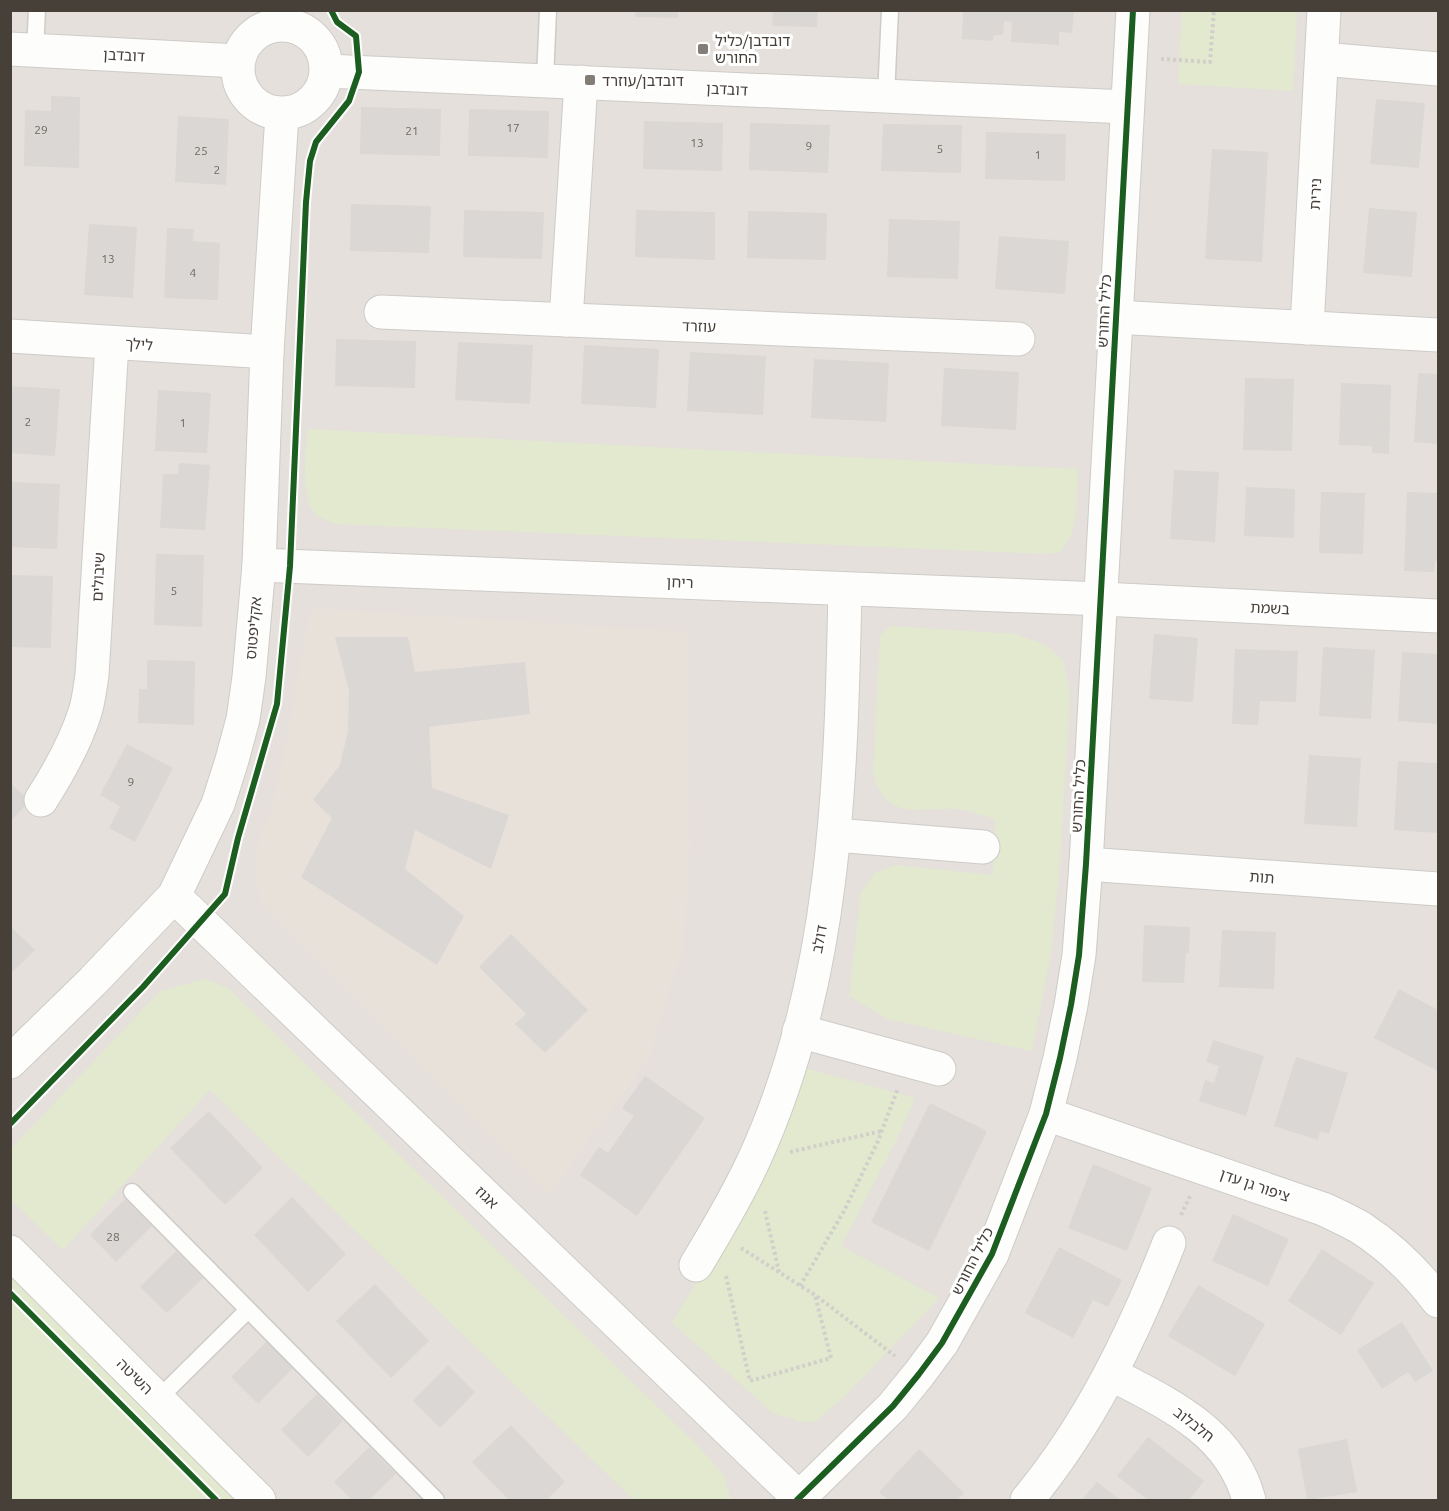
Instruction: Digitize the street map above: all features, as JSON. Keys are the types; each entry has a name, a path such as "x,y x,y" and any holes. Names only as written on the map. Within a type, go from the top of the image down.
{"street":[{"name":"כליל החורש","path":"798,1499 893,1406 919,1374 942,1343 992,1254 1046,1114 1071,1005 1079,955 1086,864 1133,10"},
{"name":"נירית","path":"1307,328 1324,10"},
{"path":"291,18 314,38 325,55 327,71 321,90 313,101 302,109 282,114 261,108 246,95 239,82 238,61 243,48 257,32 291,18"},
{"name":"דובדבן","path":"23,50 238,61"},
{"path":"1322,59 1438,69"},
{"name":"דובדבן","path":"327,71 1127,107"},
{"path":"566,320 581,82"},
{"name":"אקליפטוס","path":"12,1058 92,982 174,896 218,804 243,718 259,566 267,352 282,114"},
{"name":"עוזרד","path":"381,312 1018,339"},
{"path":"1115,317 1438,335"},
{"name":"לילך","path":"10,336 267,352"},
{"name":"שיבולים","path":"40,800 72,746 86,710 92,675 112,343"},
{"name":"ריחן","path":"259,566 1102,599"},
{"name":"דולב","path":"696,1265 753,1161 776,1103 799,1031 812,978 825,911 835,835 840,768 845,589"},
{"name":"בשמת","path":"1102,599 1438,616"},
{"path":"835,835 983,847"},
{"name":"תות","path":"1086,864 1438,889"},
{"name":"אגוז","path":"174,896 798,1499"},
{"path":"799,1031 924,1065"},
{"name":"ציפור גן עדן","path":"1046,1114 1323,1209 1361,1228 1422,1280 1438,1301"},
{"path":"1027,1500 1063,1453 1111,1374 1132,1333 1169,1243"},
{"name":"השיטה","path":"10,1252 259,1500"},
{"name":"חלבלוב","path":"1111,1374 1181,1411 1206,1431 1227,1453 1239,1471 1249,1500"}],"lane":[{"path":"23,50 37,10"},
{"path":"545,80 549,10"},
{"path":"886,96 890,10"},
{"path":"132,1192 436,1500"},
{"path":"158,1399 248,1310"}],"path":[{"path":"1130,57 1210,62 1214,10"},
{"path":"800,1286 844,1211 882,1130 924,1065"},
{"path":"779,1272 753,1161 882,1130"},
{"path":"1169,1243 1203,1167"},
{"path":"716,1232 815,1295 919,1374"},
{"path":"716,1232 750,1381 831,1358 815,1295"}],"shaded area":[{"path":"11,11 1438,11 1438,1500 11,1500"},
{"path":"317,609 688,632 690,852 683,945 649,1057 549,1194 262,903 256,879 256,850 279,783 308,622"}],"green space":[{"path":"1182,10 1297,11 1293,91 1178,84"},
{"path":"307,429 1078,469 1076,514 1071,536 1060,552 1046,554 335,524 318,516 308,499 305,475"},
{"path":"891,626 1016,634 1045,645 1063,660 1070,693 1059,876 1050,959 1032,1051 887,1019 849,996 861,892 875,873 895,865 993,875 995,819 963,810 921,810 898,807 888,801 873,774 880,635"},
{"path":"205,979 228,988 699,1447 723,1474 731,1500 634,1500 210,1090 63,1250 11,1200 11,1149 160,991"},
{"path":"798,1066 915,1098 896,1141 841,1246 939,1298 846,1395 816,1421 801,1422 773,1413 672,1323 732,1223"},
{"path":"11,1271 237,1500 11,1500"}],"building":[{"path":"635,10 678,10 678,18 635,17"},
{"path":"773,10 818,10 817,27 772,26"},
{"path":"963,10 1074,10 1072,33 1059,32 1059,45 1011,42 1012,22 1004,21 1003,35 994,35 993,41 962,39"},
{"path":"51,96 80,97 79,168 24,166 25,110 51,111"},
{"path":"1376,99 1425,103 1419,168 1370,164"},
{"path":"361,107 441,109 440,156 360,154"},
{"path":"469,109 549,111 548,158 468,156"},
{"path":"178,116 229,119 226,185 175,182"},
{"path":"644,121 723,123 722,171 643,169"},
{"path":"750,123 830,125 828,173 749,170"},
{"path":"883,124 962,125 961,173 881,171"},
{"path":"986,132 1066,134 1065,181 985,179"},
{"path":"1212,149 1268,152 1262,262 1205,259"},
{"path":"351,204 431,206 429,253 350,251"},
{"path":"1369,208 1417,212 1412,277 1363,273"},
{"path":"464,210 544,212 542,259 463,257"},
{"path":"636,210 715,212 715,260 635,257"},
{"path":"748,211 827,213 826,260 747,258"},
{"path":"889,219 960,221 958,279 887,277"},
{"path":"89,224 137,227 133,298 84,295"},
{"path":"167,228 194,229 193,241 220,243 218,300 164,298"},
{"path":"999,236 1069,241 1065,294 995,289"},
{"path":"336,339 416,341 415,388 335,386"},
{"path":"458,342 533,345 530,404 455,400"},
{"path":"584,345 659,349 656,408 581,404"},
{"path":"690,352 766,356 763,415 687,411"},
{"path":"814,359 889,363 886,422 811,418"},
{"path":"944,368 1019,372 1016,430 941,426"},
{"path":"1418,373 1438,374 1438,444 1414,442"},
{"path":"1245,378 1294,379 1292,451 1243,450"},
{"path":"1341,383 1391,385 1389,454 1372,453 1372,446 1339,445"},
{"path":"10,386 60,389 55,456 10,453"},
{"path":"158,390 211,393 207,453 155,451"},
{"path":"179,463 210,465 205,530 160,528 163,474 178,474"},
{"path":"1174,470 1219,472 1215,542 1170,539"},
{"path":"10,482 60,484 57,549 10,547"},
{"path":"1246,487 1295,489 1294,538 1244,536"},
{"path":"1321,492 1365,493 1363,554 1319,553"},
{"path":"1407,492 1438,493 1438,561 1435,561 1434,572 1404,571"},
{"path":"156,554 204,555 202,627 154,625"},
{"path":"10,575 53,576 51,648 10,647"},
{"path":"1154,634 1198,638 1193,702 1149,699"},
{"path":"335,637 408,637 415,672 525,662 530,714 429,727 432,788 509,815 491,869 415,830 405,869 464,916 437,965 301,877 332,818 313,800 340,765 348,731 349,690"},
{"path":"1323,647 1375,650 1371,719 1319,716"},
{"path":"1235,649 1298,651 1296,702 1260,701 1258,725 1232,724"},
{"path":"1402,652 1438,654 1438,724 1398,721"},
{"path":"147,660 195,661 194,725 138,723 139,689 147,689"},
{"path":"127,744 173,768 135,842 109,828 120,806 100,795"},
{"path":"1309,755 1361,758 1357,827 1304,824"},
{"path":"1398,761 1438,763 1438,833 1394,830"},
{"path":"10,783 30,801 10,822"},
{"path":"1144,925 1190,927 1184,983 1142,982"},
{"path":"10,926 35,950 10,974"},
{"path":"1222,930 1276,932 1274,989 1219,987"},
{"path":"511,934 588,1010 545,1053 515,1024 526,1014 479,967"},
{"path":"1399,989 1438,1010 1438,1071 1374,1038"},
{"path":"1213,1040 1264,1056 1246,1116 1199,1101 1205,1080 1214,1083 1219,1066 1206,1062"},
{"path":"1296,1057 1348,1073 1329,1134 1320,1131 1318,1140 1274,1126"},
{"path":"645,1076 705,1118 637,1216 580,1175 599,1147 608,1153 634,1116 622,1108"},
{"path":"930,1103 987,1131 929,1251 871,1222"},
{"path":"209,1111 263,1168 225,1205 170,1148"},
{"path":"1093,1164 1152,1188 1127,1251 1068,1228"},
{"path":"292,1197 346,1254 308,1292 254,1235"},
{"path":"125,1199 152,1226 116,1262 90,1235"},
{"path":"1233,1214 1289,1239 1268,1286 1212,1261"},
{"path":"1059,1247 1122,1280 1108,1307 1093,1300 1073,1338 1025,1313"},
{"path":"1322,1249 1374,1283 1341,1335 1288,1301"},
{"path":"176,1251 203,1278 167,1313 140,1287"},
{"path":"375,1284 429,1341 391,1378 336,1321"},
{"path":"1198,1285 1265,1324 1235,1376 1168,1336"},
{"path":"1402,1322 1433,1371 1415,1382 1408,1372 1382,1389 1357,1350"},
{"path":"267,1341 293,1368 258,1404 231,1377"},
{"path":"448,1365 475,1392 440,1428 413,1401"},
{"path":"317,1394 343,1421 308,1457 281,1430"},
{"path":"511,1425 565,1482 546,1500 509,1500 472,1462"},
{"path":"1148,1437 1204,1481 1189,1500 1148,1500 1117,1476"},
{"path":"1347,1439 1357,1492 1307,1500 1298,1449"},
{"path":"369,1447 396,1474 369,1500 352,1500 334,1482"},
{"path":"919,1449 964,1493 957,1500 888,1500 879,1492"},
{"path":"1097,1482 1120,1500 1082,1500"}],"cycle path":[{"path":"10,1124 143,987 225,894 238,838 277,704 290,566 306,202 310,161 316,142 349,101 359,72 356,36 337,22 331,10"},
{"path":"797,1500 893,1406 942,1343 992,1254 1046,1114 1060,1058 1079,955 1086,864 1133,10"},
{"path":"10,1293 216,1500"}],"place":[{"name":"דובדבן/כליל החורש","path":"703,49"},
{"name":"דובדבן/עוזרד","path":"590,80"}]}
